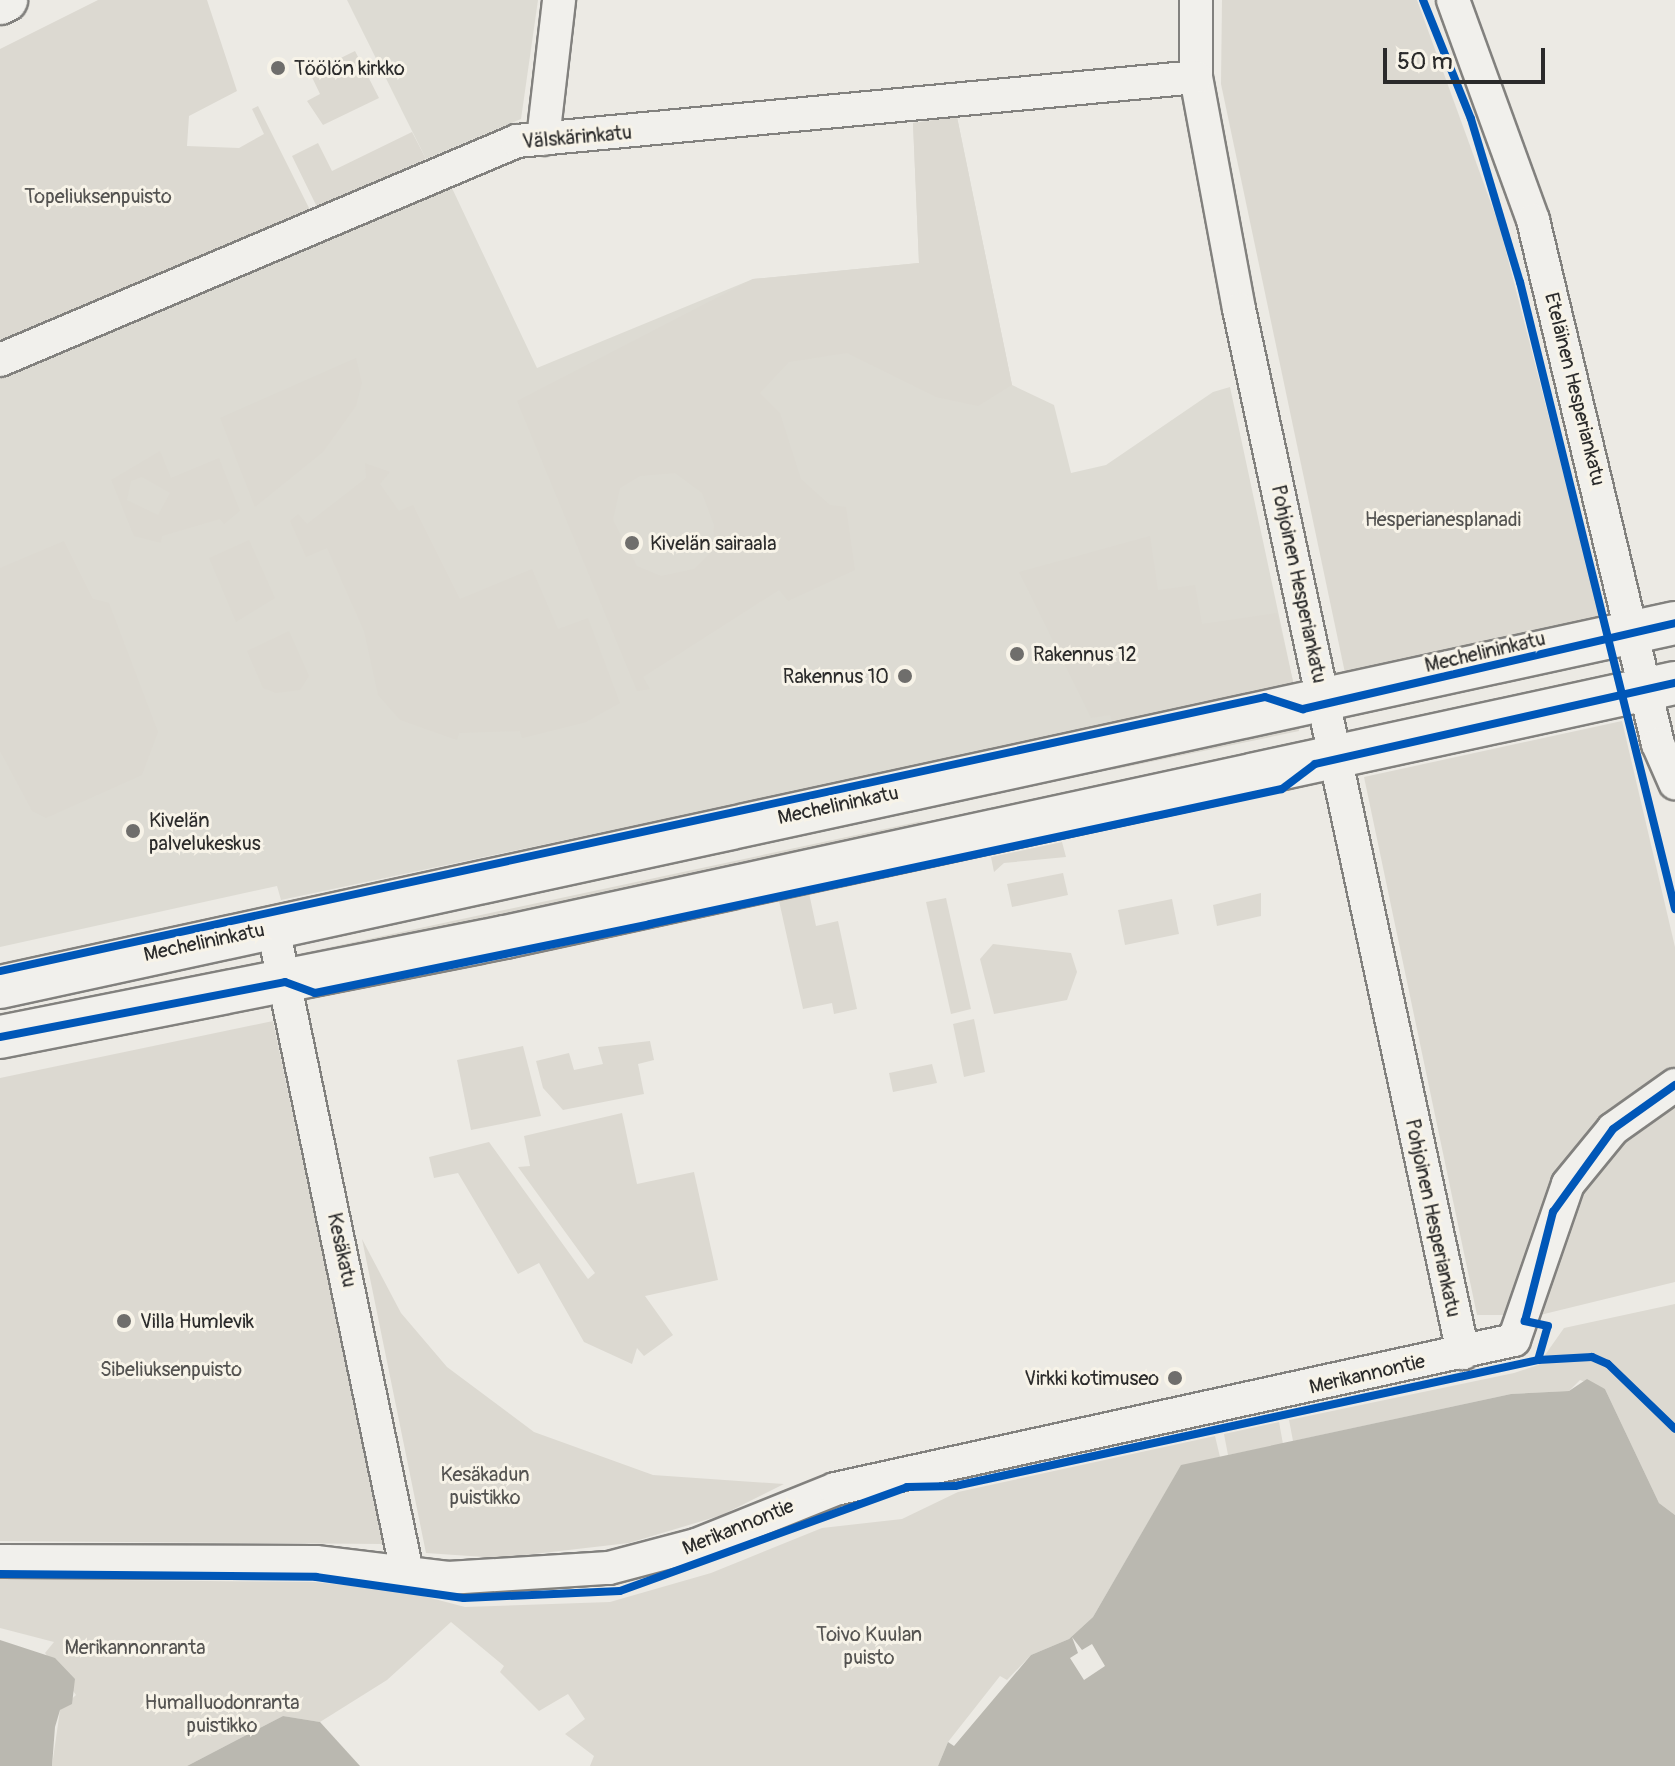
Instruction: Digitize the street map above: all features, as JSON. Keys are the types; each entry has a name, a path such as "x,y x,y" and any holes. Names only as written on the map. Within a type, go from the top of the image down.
{"main road":[{"path":"0,3 6,0"},
{"name":"Mechelininkatu","path":"0,987 1325,704 1675,623"},
{"path":"0,1037 285,982 1336,759 1660,687"}],"street":[{"path":"543,139 559,0"},
{"name":"Pohjoinen Hesperiankatu","path":"1196,0 1196,77 1336,759 1463,1353"},
{"name":"Eteläinen Hesperiankatu","path":"1453,0 1533,220 1631,634 1660,687 1675,783"},
{"name":"Välskärinkatu","path":"0,360 503,146 543,139 1196,77"},
{"name":"Kesäkatu","path":"273,928 407,1572"},
{"name":"Merikannontie","path":"0,1561 316,1562 500,1578 623,1566 846,1487 1463,1353 1521,1332 1541,1246 1568,1184 1613,1129 1675,1085"}],"shaded area":[{"path":"347,0 538,0 521,119 426,159"},
{"name":"Kivelän sairaala","path":"957,117 1012,385 1054,405 1071,473 1106,465 1213,392 1230,387 1294,686 281,900 277,886 0,947 0,378 451,186 537,368 753,279 919,263 913,123"},
{"path":"1587,1379 1605,1389 1659,1503 1675,1515 1675,1766 938,1766 948,1742 954,1746 1031,1655 1069,1639 1093,1617 1181,1465 1511,1394 1569,1391"},
{"path":"0,1640 55,1658 75,1679 72,1704 60,1710 55,1727 52,1766 0,1766"},
{"path":"283,1716 320,1722 360,1766 187,1766"}],"green space":[{"name":"Topeliuksenpuisto","path":"98,0 207,0 237,91 189,116 187,146 239,148 264,134 252,109 258,106 310,210 0,341 0,49"},
{"name":"Hesperianesplanadi","path":"1222,0 1417,0 1500,228 1600,616 1345,673 1221,84"},
{"path":"355,51 379,98 323,125 307,101 320,94 310,73"},
{"path":"957,117 1012,385 978,406 936,397 847,353 789,362 760,393 780,413 801,479 830,505 846,507 855,570 788,601 779,590 643,677 650,689 637,691 517,401 753,279 919,263 913,123","holes":["675,473 702,493 714,525 713,550 694,569 661,576 637,566 613,520 620,488 640,476"]},
{"path":"412,132 426,159 317,207 292,156 318,143 332,171"},
{"path":"356,358 362,383 356,406 323,452 255,507 220,418"},
{"path":"160,451 171,478 219,458 240,511 224,524 220,519 162,536 161,543 134,536 111,480","holes":["142,477 170,493 158,515 127,500 131,481"]},
{"path":"365,463 390,472 380,484 399,511 413,505 460,599 532,569 558,629 588,618 620,703 586,722 522,738 520,731 459,733 457,740 400,720 378,695 364,631 327,548 306,557 290,521 298,514 307,524 366,478"},
{"path":"1150,536 1158,590 1195,585 1202,624 1277,613 1294,686 1113,724 1110,715 1091,718 1019,572"},
{"path":"249,540 275,598 236,622 209,558"},
{"path":"64,541 93,599 109,603 158,732 142,775 46,818 32,811 0,751 0,568"},
{"path":"289,631 309,676 300,690 276,693 263,688 247,651"},
{"path":"1297,720 1299,731 1112,770 1109,760"},
{"path":"1622,721 1675,947 1675,1282 1540,1315 1477,1315 1364,777"},
{"path":"922,821 925,832 305,963 303,953"},
{"path":"1062,842 1066,857 1004,863 994,872 991,857"},
{"path":"1063,873 1068,895 1012,907 1007,884"},
{"path":"809,893 816,926 838,921 857,1009 834,1014 832,1003 803,1009 779,901"},
{"path":"1261,893 1261,916 1217,926 1213,905"},
{"path":"946,898 971,1009 951,1014 926,902"},
{"path":"1172,899 1179,934 1125,945 1118,910"},
{"path":"993,944 1071,953 1077,972 1067,1000 994,1014 980,959"},
{"path":"974,1019 985,1072 964,1077 953,1024"},
{"name":"Sibeliuksenpuisto","path":"273,1021 384,1544 0,1541 0,1078"},
{"path":"650,1041 654,1060 638,1064 644,1094 563,1110 543,1088 536,1061 569,1053 574,1070 603,1064 598,1047"},
{"path":"523,1046 541,1116 471,1130 457,1060"},
{"path":"932,1064 937,1083 893,1092 889,1073"},
{"path":"622,1113 637,1184 694,1172 718,1280 645,1296 673,1335 644,1356 637,1348 632,1364 584,1342 539,1263 518,1274 458,1173 434,1178 429,1157 489,1142 588,1279 595,1273 518,1167 530,1166 524,1136"},
{"name":"Kesäkadun puistikko","path":"362,1239 401,1313 447,1367 534,1432 653,1475 784,1484 722,1515 629,1543 499,1558 426,1553"},
{"path":"1675,1304 1675,1515 1659,1503 1605,1389 1580,1380 1569,1391 1511,1394 1293,1441 1289,1420 1514,1373 1538,1365 1564,1328"},
{"path":"1279,1422 1283,1444 1228,1455 1224,1434"},
{"name":"Toivo Kuulan puisto","path":"1215,1436 1220,1457 1181,1466 1093,1617 1069,1639 1031,1655 1007,1680 1000,1676 948,1742 938,1766 590,1766 594,1756 565,1734 585,1719 568,1694 539,1711 500,1672 504,1666 451,1622 387,1680 320,1722 283,1716 187,1766 52,1766 60,1710 76,1695 45,1653 54,1642 0,1628 0,1579 315,1582 408,1592 465,1607 610,1602 711,1573 822,1528 902,1519 958,1492"}],"pier":[{"path":"1072,1637 1082,1650 1092,1644 1105,1666 1084,1680 1070,1658 1078,1653"}],"cycle path":[{"path":"1423,0 1471,119 1520,282 1675,909"},
{"path":"0,971 1265,697 1303,709 1675,623"},
{"path":"0,1037 285,982 315,993 650,924 1282,789 1315,764 1675,683"},
{"path":"1538,1360 1548,1326 1525,1321 1553,1212 1613,1129 1675,1085"},
{"path":"0,1574 316,1577 464,1598 620,1591 907,1487 955,1486 1538,1360 1592,1357 1608,1364 1675,1429"}],"place":[{"name":"Töölön kirkko","path":"278,68"},
{"name":"Kivelän sairaala","path":"632,543"},
{"name":"Rakennus 12","path":"1017,654"},
{"name":"Rakennus 10","path":"905,676"},
{"name":"Kivelän palvelukeskus","path":"133,831"},
{"name":"Villa Humlevik","path":"124,1321"},
{"name":"Virkki kotimuseo","path":"1175,1378"}],"park label":[{"name":"Merikannonranta","path":"135,1647"},
{"name":"Humalluodonranta puistikko","path":"222,1714"}]}
